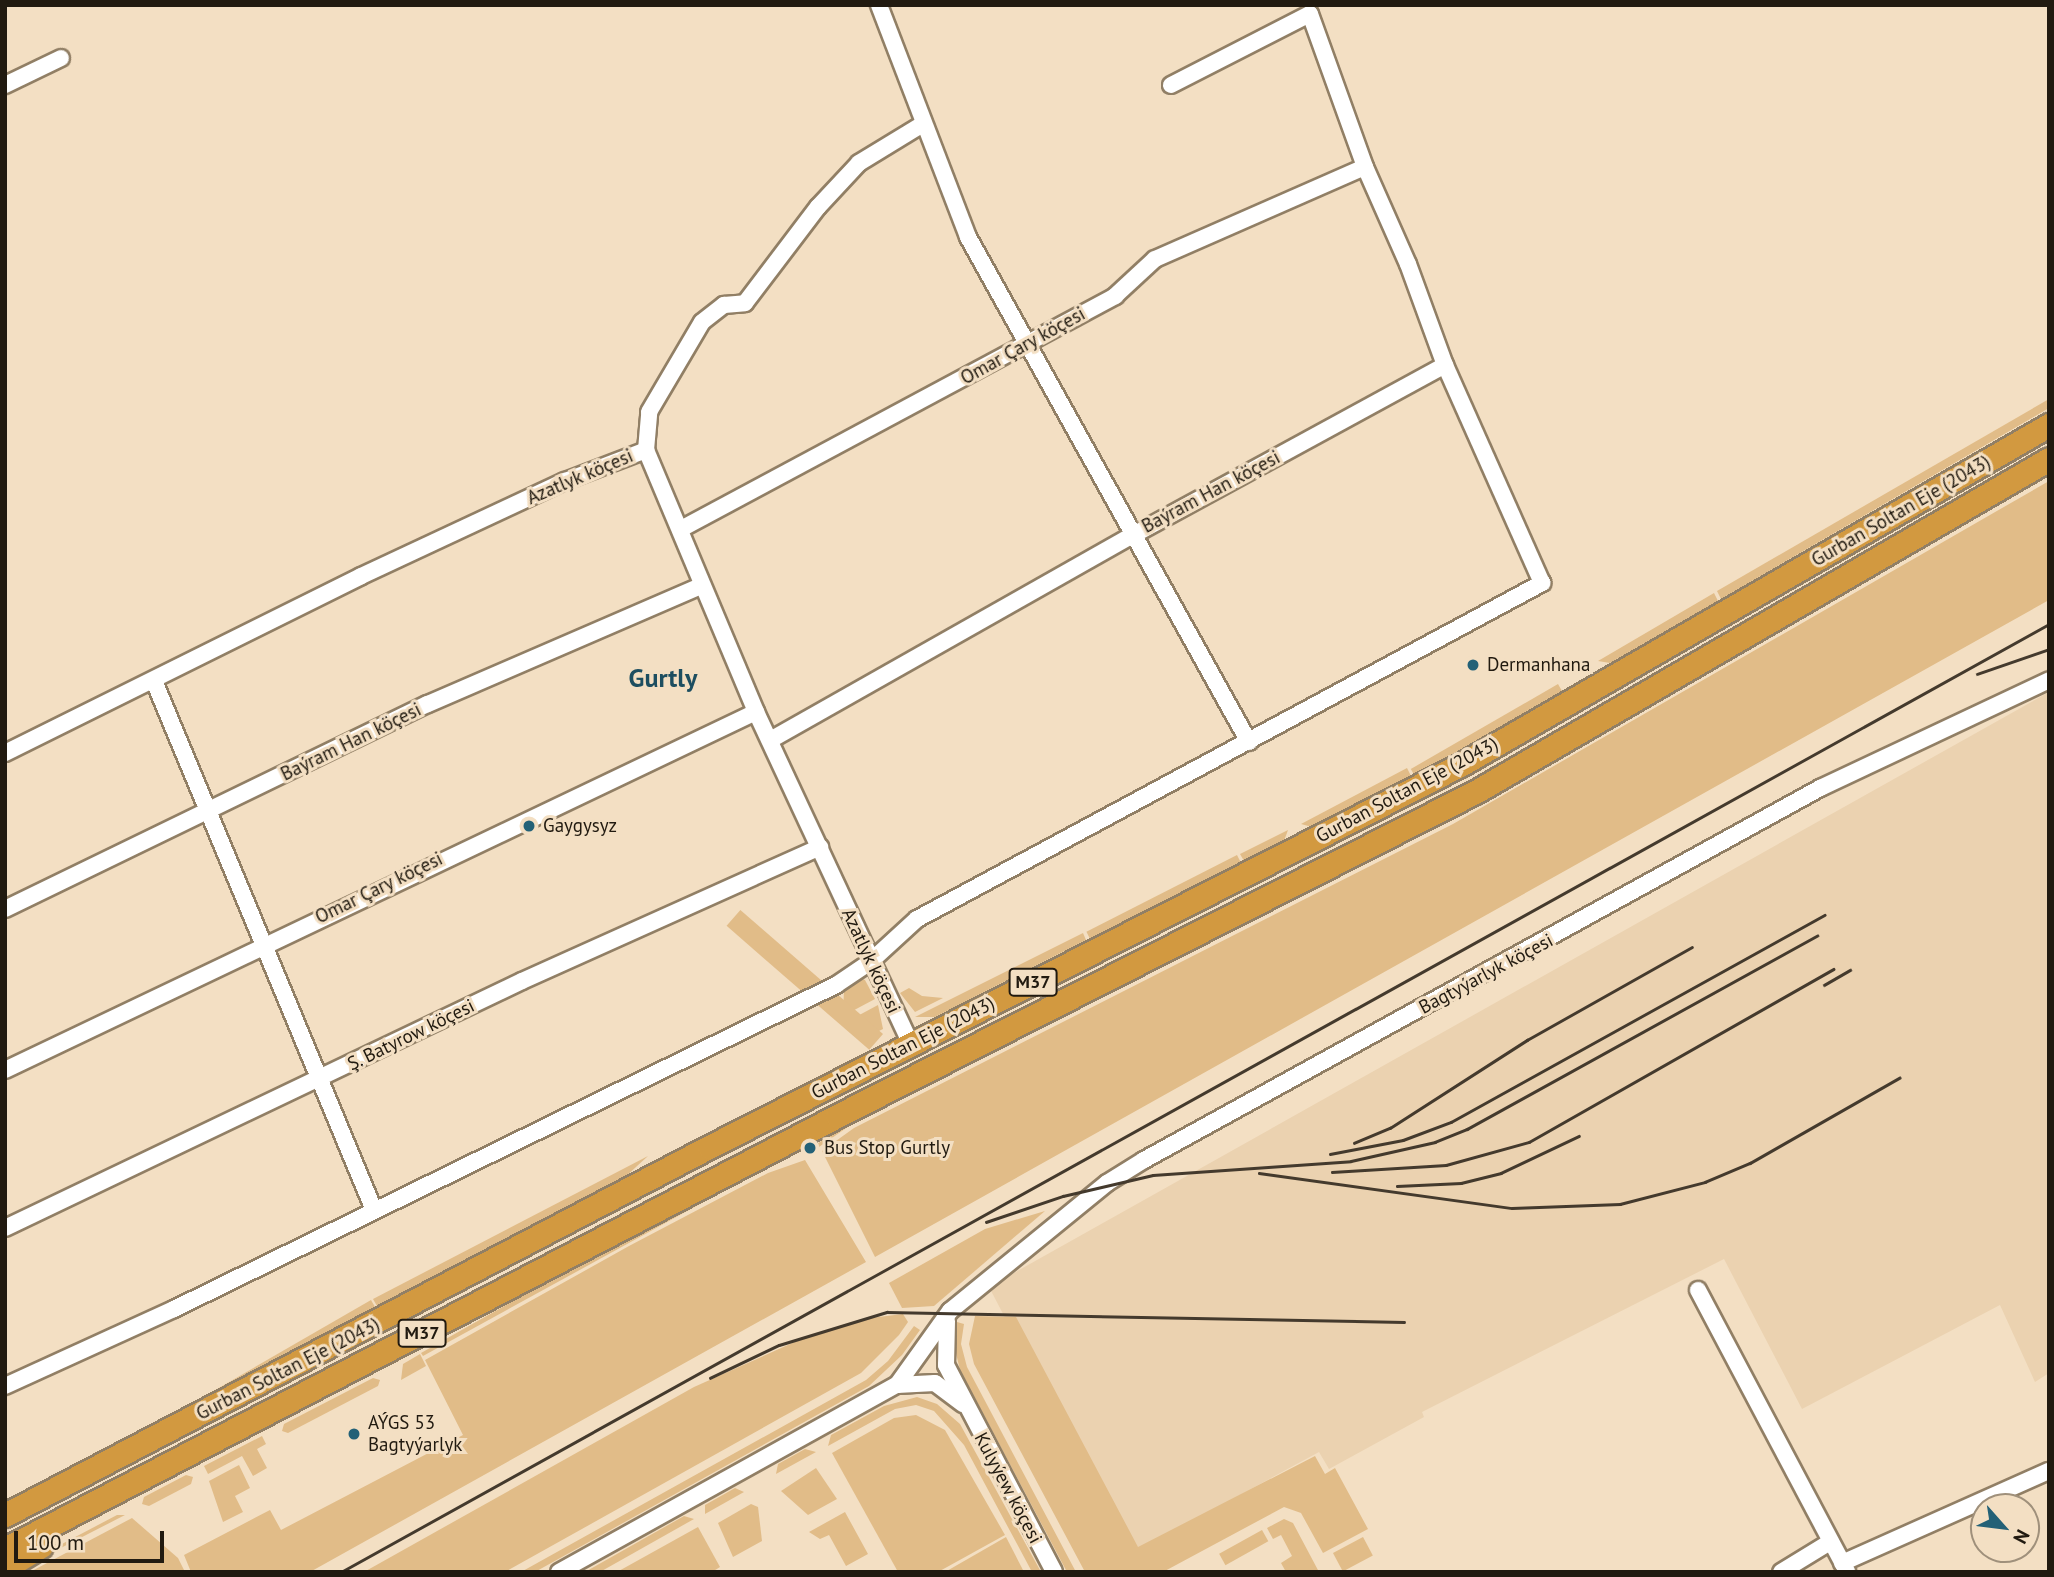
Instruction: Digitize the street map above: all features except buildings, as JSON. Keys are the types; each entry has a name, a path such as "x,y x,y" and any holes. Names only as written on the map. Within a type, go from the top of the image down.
{"highway":[{"name":"Gurban Soltan Eje (2043)","path":"7,1514 911,1044 1462,764 2049,425"},
{"name":"Gurban Soltan Eje (2043)","path":"7,1554 249,1423 837,1116 1477,791 2049,458"},
{"path":"1867,532 1881,554"},
{"path":"7,1554 123,1502 198,1463 249,1423"}],"street":[{"path":"879,5 968,237 1131,536 1248,742"},
{"path":"5,1386 836,985 870,962 917,919 1542,583 1445,365 1408,264 1365,167 1310,10 1171,85"},
{"path":"5,85 61,58"},
{"path":"646,450 649,412 702,322 724,305 745,303 818,207 859,163 923,124"},
{"name":"Omar Çary köçesi","path":"681,529 1115,296 1155,259 1365,167"},
{"name":"Baýram Han köçesi","path":"770,740 1131,536 1445,365"},
{"name":"Azatlyk köçesi","path":"5,753 373,570 565,481 646,450 756,712 820,847 870,962 911,1044"},
{"name":"Baýram Han köçesi","path":"5,909 428,704 701,586"},
{"name":"Bagtyýarlyk köçesi","path":"897,1385 950,1311 1107,1183 1184,1137 1601,912 1820,788 2049,680"},
{"path":"154,681 374,1210"},
{"name":"Omar Çary köçesi","path":"5,1070 262,945 756,712"},
{"name":"Ş. Batyrow köçesi","path":"5,1228 522,981 820,847"},
{"path":"1698,1290 1844,1567 2049,1471"},
{"name":"Kulyýew köçesi","path":"950,1311 944,1356 963,1404 1054,1572"},
{"path":"559,1572 897,1385 934,1383 954,1393 963,1404"},
{"path":"1781,1572 1830,1542"}],"shaded area":[{"path":"2049,399 2049,408 1721,599 1717,591"},
{"path":"2049,470 2049,475 1451,820 852,1124 819,1147 817,1144 850,1120 1449,817"},
{"path":"2049,481 2049,600 875,1257 822,1151 854,1128 1453,824"},
{"path":"1714,593 1718,601 1610,663 1598,661"},
{"path":"1558,684 1562,691 1415,776 1411,769"},
{"path":"2049,692 2049,1373 2035,1382 2000,1305 1802,1409 1724,1259 1422,1412 1424,1417 1329,1469 1319,1452 1129,1555 989,1287"},
{"path":"1407,768 1411,776 1341,813 1312,827 1301,824"},
{"path":"1288,830 1284,841 1244,861 1240,854"},
{"path":"1237,855 1241,863 1091,940 1086,932"},
{"path":"740,910 883,1034 869,1050 727,926"},
{"path":"1083,933 1086,940 935,1017 915,1017"},
{"path":"858,977 865,980 875,999 843,1016 844,989"},
{"path":"909,988 922,996 943,998 915,1012 900,993"},
{"path":"878,1005 883,1029 861,1040 850,1020"},
{"path":"648,1156 624,1178 377,1306 373,1299"},
{"path":"805,1160 866,1262 310,1572 191,1572 184,1555 270,1510 281,1530 463,1435 425,1360 629,1246 768,1173"},
{"path":"738,1179 740,1182 423,1356 421,1353 625,1238"},
{"path":"1045,1211 934,1306 902,1308 889,1283 985,1229"},
{"path":"371,1300 375,1307 18,1513 14,1506"},
{"path":"903,1314 908,1322 899,1335 861,1373 505,1572 364,1572 694,1387 808,1336 862,1319"},
{"path":"975,1316 1016,1317 1138,1547 1315,1456 1325,1474 1335,1468 1368,1529 1323,1553 1301,1513 1284,1507 1163,1572 1085,1572 974,1364 969,1344"},
{"path":"957,1322 964,1324 961,1344 967,1367 1076,1572 1067,1572 960,1370 954,1345"},
{"path":"914,1326 920,1330 902,1355 869,1386 535,1572 521,1572 866,1380 888,1361"},
{"path":"420,1354 426,1366 401,1380 403,1364"},
{"path":"373,1378 380,1380 378,1386 288,1433 282,1431 284,1424"},
{"path":"917,1397 937,1404 960,1424 1041,1572 1032,1572 964,1445 934,1411 916,1405 895,1409 828,1446 831,1435 884,1406"},
{"path":"916,1415 945,1430 1005,1535 938,1572 898,1572 832,1453 894,1418"},
{"path":"262,1436 266,1444 257,1449 267,1468 253,1476 242,1456 208,1474 204,1466"},
{"path":"805,1449 816,1452 776,1474 778,1464"},
{"path":"239,1465 250,1488 235,1496 243,1512 223,1522 209,1481"},
{"path":"816,1468 837,1499 808,1515 781,1491"},
{"path":"186,1475 193,1477 191,1484 149,1506 142,1504 144,1497"},
{"path":"735,1488 744,1492 705,1514 705,1505"},
{"path":"751,1504 758,1507 762,1541 733,1557 718,1523"},
{"path":"845,1512 868,1554 846,1566 829,1535 820,1539 809,1532"},
{"path":"117,1515 125,1515 14,1572 43,1554"},
{"path":"684,1516 694,1519 600,1572 585,1572"},
{"path":"132,1518 178,1558 185,1572 30,1572"},
{"path":"1284,1519 1293,1523 1319,1572 1286,1572 1281,1563 1292,1556 1281,1535 1273,1539 1267,1528"},
{"path":"698,1527 720,1567 712,1572 617,1572"},
{"path":"1262,1530 1268,1541 1225,1565 1219,1554"},
{"path":"1006,1537 1024,1572 945,1572"},
{"path":"1363,1537 1373,1556 1343,1572 1333,1553"}],"railway":[{"path":"341,1572 2049,624"},
{"path":"1977,674 2049,649"},
{"path":"1330,1154 1403,1140 1451,1122 1825,915"},
{"path":"986,1222 1063,1196 1153,1175 1351,1161 1435,1142 1467,1129 1817,936"},
{"path":"1354,1143 1390,1128 1527,1040 1692,947"},
{"path":"1332,1172 1446,1165 1529,1142 1833,969"},
{"path":"1824,985 1850,970"},
{"path":"1259,1173 1512,1208 1620,1204 1705,1182 1750,1163 1899,1078"},
{"path":"1397,1186 1461,1183 1501,1173 1579,1136"},
{"path":"710,1378 779,1345 887,1312 1404,1322"}],"place":[{"name":"Dermanhana","path":"1473,665"},
{"name":"Gaygysyz","path":"529,826"},
{"name":"Bus Stop Gurtly","path":"810,1148"},
{"name":"AÝGS 53 Bagtyýarlyk","path":"354,1434"}],"district":[{"name":"Gurtly","path":"663,678"}]}
